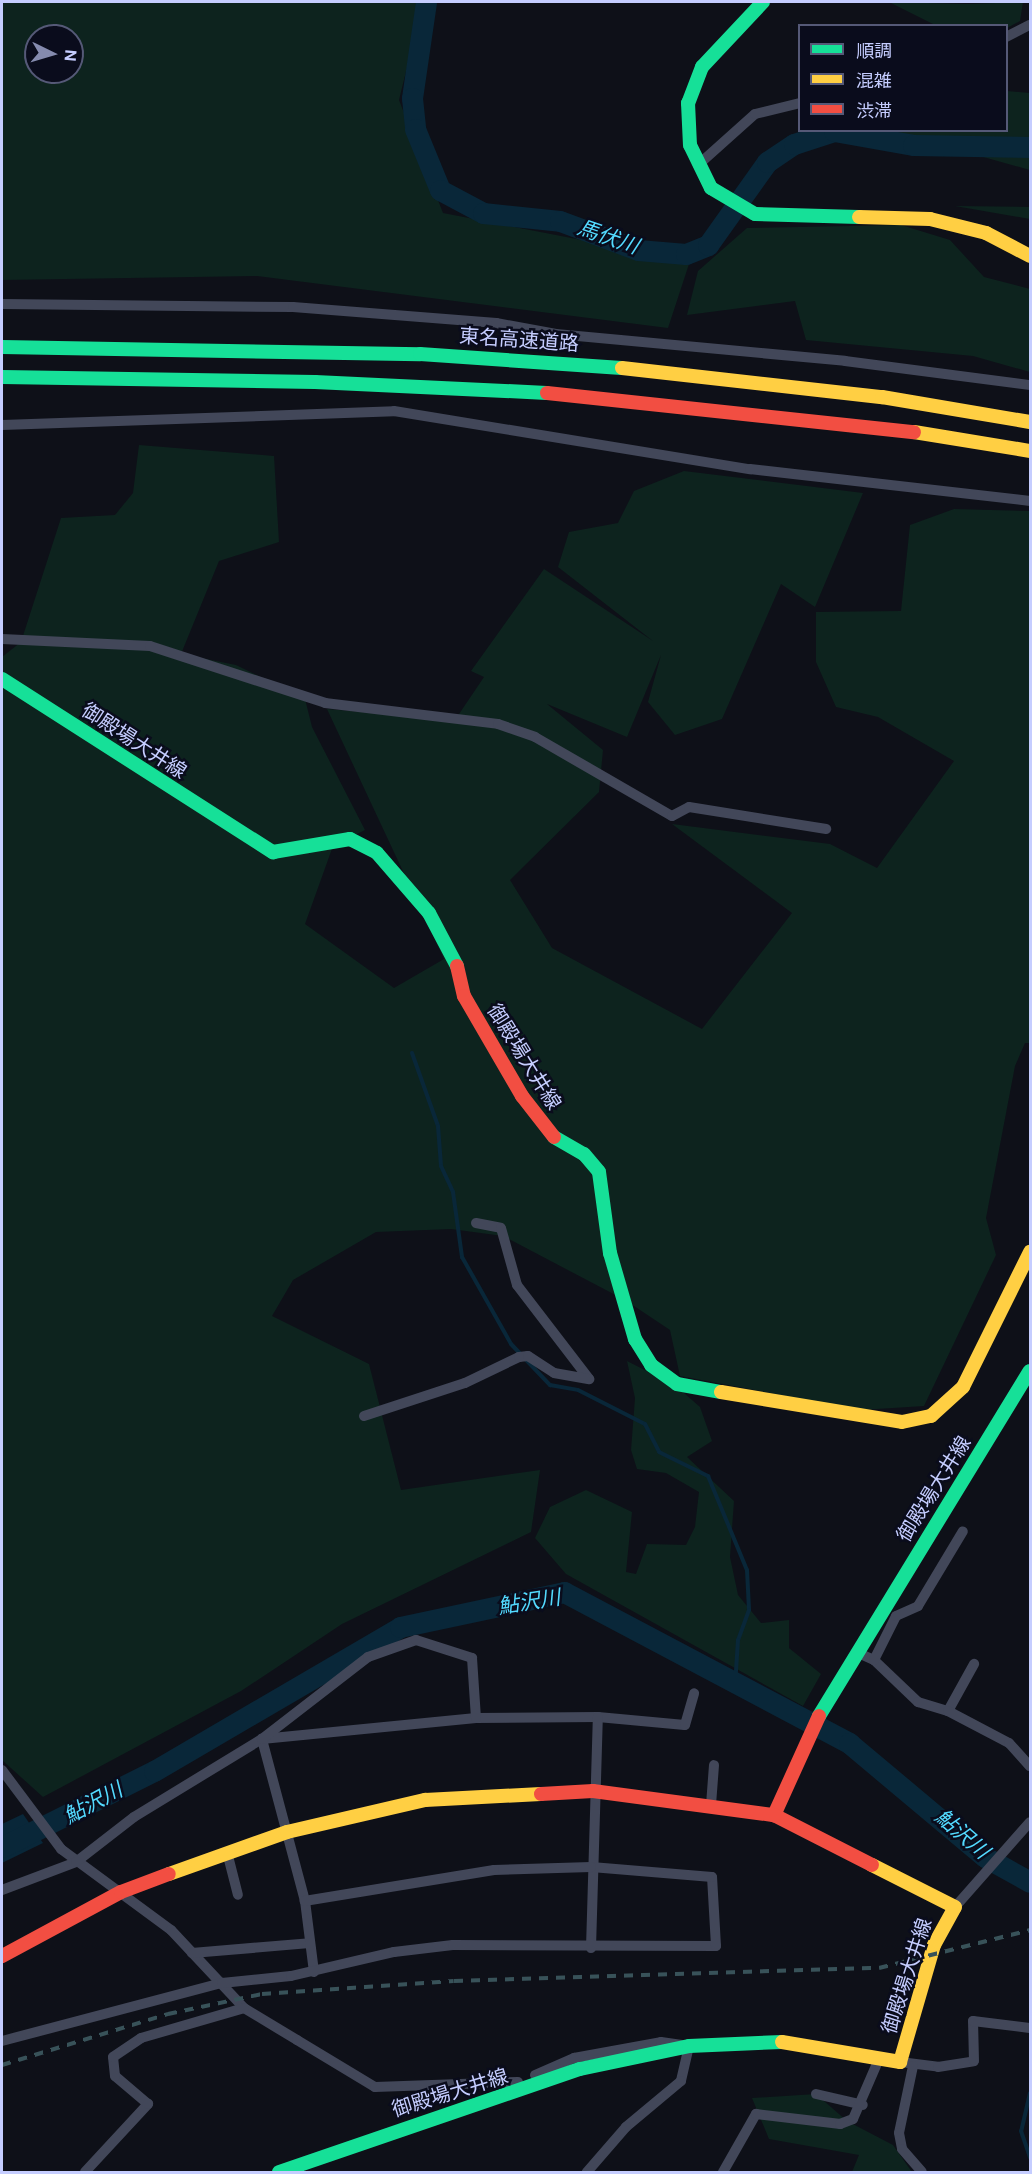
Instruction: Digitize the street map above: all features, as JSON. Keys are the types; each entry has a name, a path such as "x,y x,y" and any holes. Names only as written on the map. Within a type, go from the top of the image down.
{"main road":[{"path":"763,2 707,60 693,85 688,127 698,165 711,188 755,214 930,219 986,233 1030,256"},
{"name":"東名高速道路","path":"2,347 289,350 579,363 836,391 1030,423"},
{"path":"2,377 315,382 583,395 900,430 1030,451"},
{"name":"御殿場大井線","path":"2,679 258,845 273,852 297,851 350,839 377,853 429,913 458,968 464,996 522,1096 548,1133 584,1154 600,1172 610,1253 635,1339 651,1365 677,1384 823,1412 902,1422 931,1416 963,1387 1030,1252"},
{"name":"御殿場大井線","path":"279,2172 354,2142 580,2069 689,2046 773,2041 907,2064 934,1945 955,1907 832,1839 774,1815 802,1744 856,1652 1030,1371"},
{"path":"2,1956 121,1892 227,1852 287,1832 468,1794 593,1791 774,1815"}],"street":[{"path":"1008,36 1030,25"},
{"path":"698,165 755,114 798,103"},
{"path":"2,304 317,308 496,323 555,334 845,361 1030,385"},
{"path":"2,425 394,411 750,469 1030,501"},
{"path":"2,639 150,646 325,703 498,724 535,737 672,816 689,807 826,829"},
{"path":"364,1416 465,1383 516,1359 528,1356 554,1373 589,1379 517,1286 501,1228 476,1223"},
{"path":"874,1660 896,1616 918,1606 963,1531"},
{"path":"2,1890 76,1862 134,1817 262,1739 368,1657 416,1640 472,1658 476,1718"},
{"path":"856,1652 874,1660 918,1702 948,1712 1009,1743 1030,1766"},
{"path":"948,1712 974,1664"},
{"path":"262,1739 476,1718 598,1717 685,1725 694,1693"},
{"path":"591,1948 593,1791 598,1717"},
{"path":"262,1739 305,1901 314,1972"},
{"path":"711,1805 714,1765"},
{"path":"2,1770 61,1849 171,1930 244,2008 375,2087 516,2083 574,2058 661,2042 689,2046 681,2081 626,2127 587,2172"},
{"path":"955,1907 978,1886 1030,1822"},
{"path":"227,1852 238,1895"},
{"path":"2,2041 222,1983 314,1972 394,1952 453,1945 591,1948 716,1946 712,1877 591,1867 473,1873 305,1901"},
{"path":"192,1953 310,1943"},
{"path":"85,2172 148,2104 115,2076 113,2057 141,2038 244,2008"},
{"path":"922,2172 902,2149 899,2133 907,2064 974,2061 973,2021 1030,2028"},
{"path":"723,2172 756,2114 840,2124 863,2105 879,2059"},
{"path":"816,2094 863,2105"}],"green space":[{"path":"2,2 423,2 399,100 443,213 690,261 668,328 257,276 2,280"},
{"path":"889,2 967,4 1023,2 1020,21 1008,27 1008,24 933,24"},
{"path":"1008,91 1030,93 1030,170 895,132 1008,132"},
{"path":"955,206 1030,207 1030,219"},
{"path":"901,225 950,240 984,277 1030,289 1030,372 973,356 806,340 795,301 687,315 698,271 747,228"},
{"path":"139,445 274,456 279,542 219,561 181,654 236,665 305,699 312,727 365,830 333,846 305,924 394,988 444,959 327,709 455,720 484,677 471,671 544,569 653,641 558,567 569,532 618,523 634,491 684,471 863,493 815,607 781,584 722,719 675,735 648,702 661,655 627,737 547,704 603,750 599,792 510,880 552,948 702,1029 792,913 672,824 830,844 877,868 954,761 878,717 836,707 816,662 816,612 901,611 910,525 954,509 1030,511 1030,1043 1025,1043 1015,1066 986,1218 996,1255 924,1406 861,1410 680,1376 670,1330 625,1300 503,1236 451,1229 376,1232 293,1280 272,1316 369,1364 401,1490 540,1470 531,1532 342,1624 241,1691 43,1797 2,1760 2,657 21,642 61,518 115,515 133,493"},
{"path":"627,1361 676,1386 700,1407 712,1441 687,1457 734,1501 730,1557 738,1595 761,1623 789,1620 789,1648 821,1674 803,1706 566,1574 535,1538 550,1507 586,1490 632,1512 626,1572 636,1574 647,1544 686,1545 695,1527 699,1492 666,1473 637,1469 631,1450 635,1398"},
{"path":"816,2094 847,2121 893,2145 912,2172 852,2172 859,2155 769,2139 752,2098"}],"water":[{"path":"23,1814 43,1843 2,1863 2,1824"}],"waterway":[{"name":"馬伏川","path":"426,2 412,98 415,129 440,190 483,213 560,221 638,250 686,254 708,245 767,162 794,144 831,132"},
{"name":"馬伏川","path":"840,132 913,145 1030,147"},
{"path":"412,1053 438,1126 441,1166 453,1192 462,1257 511,1344 550,1385 578,1390 645,1424 659,1452 708,1476 747,1570 749,1610 738,1640 735,1686"},
{"name":"鮎沢川","path":"2,1847 154,1771 400,1627 564,1592 849,1743 985,1857 1030,1882"},
{"path":"1030,2093 1021,2131 1030,2157"}],"railway":[{"path":"2,2065 168,2014 262,1994 454,1981 879,1968 1030,1930"}],"traffic: fast":[{"path":"763,2 702,67 688,103 690,145 711,188 755,214 859,217"},
{"path":"2,347 420,354 622,368"},
{"path":"2,377 315,382 547,393"},
{"path":"2,679 273,852 350,839 377,853 429,913 457,966"},
{"path":"554,1137 584,1154 599,1172 610,1253 635,1339 651,1365 677,1384 721,1392"},
{"path":"819,1716 1030,1371"},
{"path":"279,2172 580,2069 689,2046 782,2042"}],"traffic: slow":[{"path":"859,217 930,219 986,233 1030,256"},
{"path":"622,368 882,397 1030,422"},
{"path":"914,432 1030,451"},
{"path":"721,1392 902,1422 931,1416 963,1387 1030,1252"},
{"path":"169,1874 287,1832 425,1800 541,1794"},
{"path":"782,2042 900,2062 934,1945 955,1907 872,1865"}],"traffic: jam":[{"path":"547,393 914,432"},
{"path":"457,966 464,996 522,1096 554,1137"},
{"path":"819,1716 774,1815 872,1865"},
{"path":"541,1794 593,1791 774,1815"},
{"path":"2,1956 121,1892 169,1874"}]}
